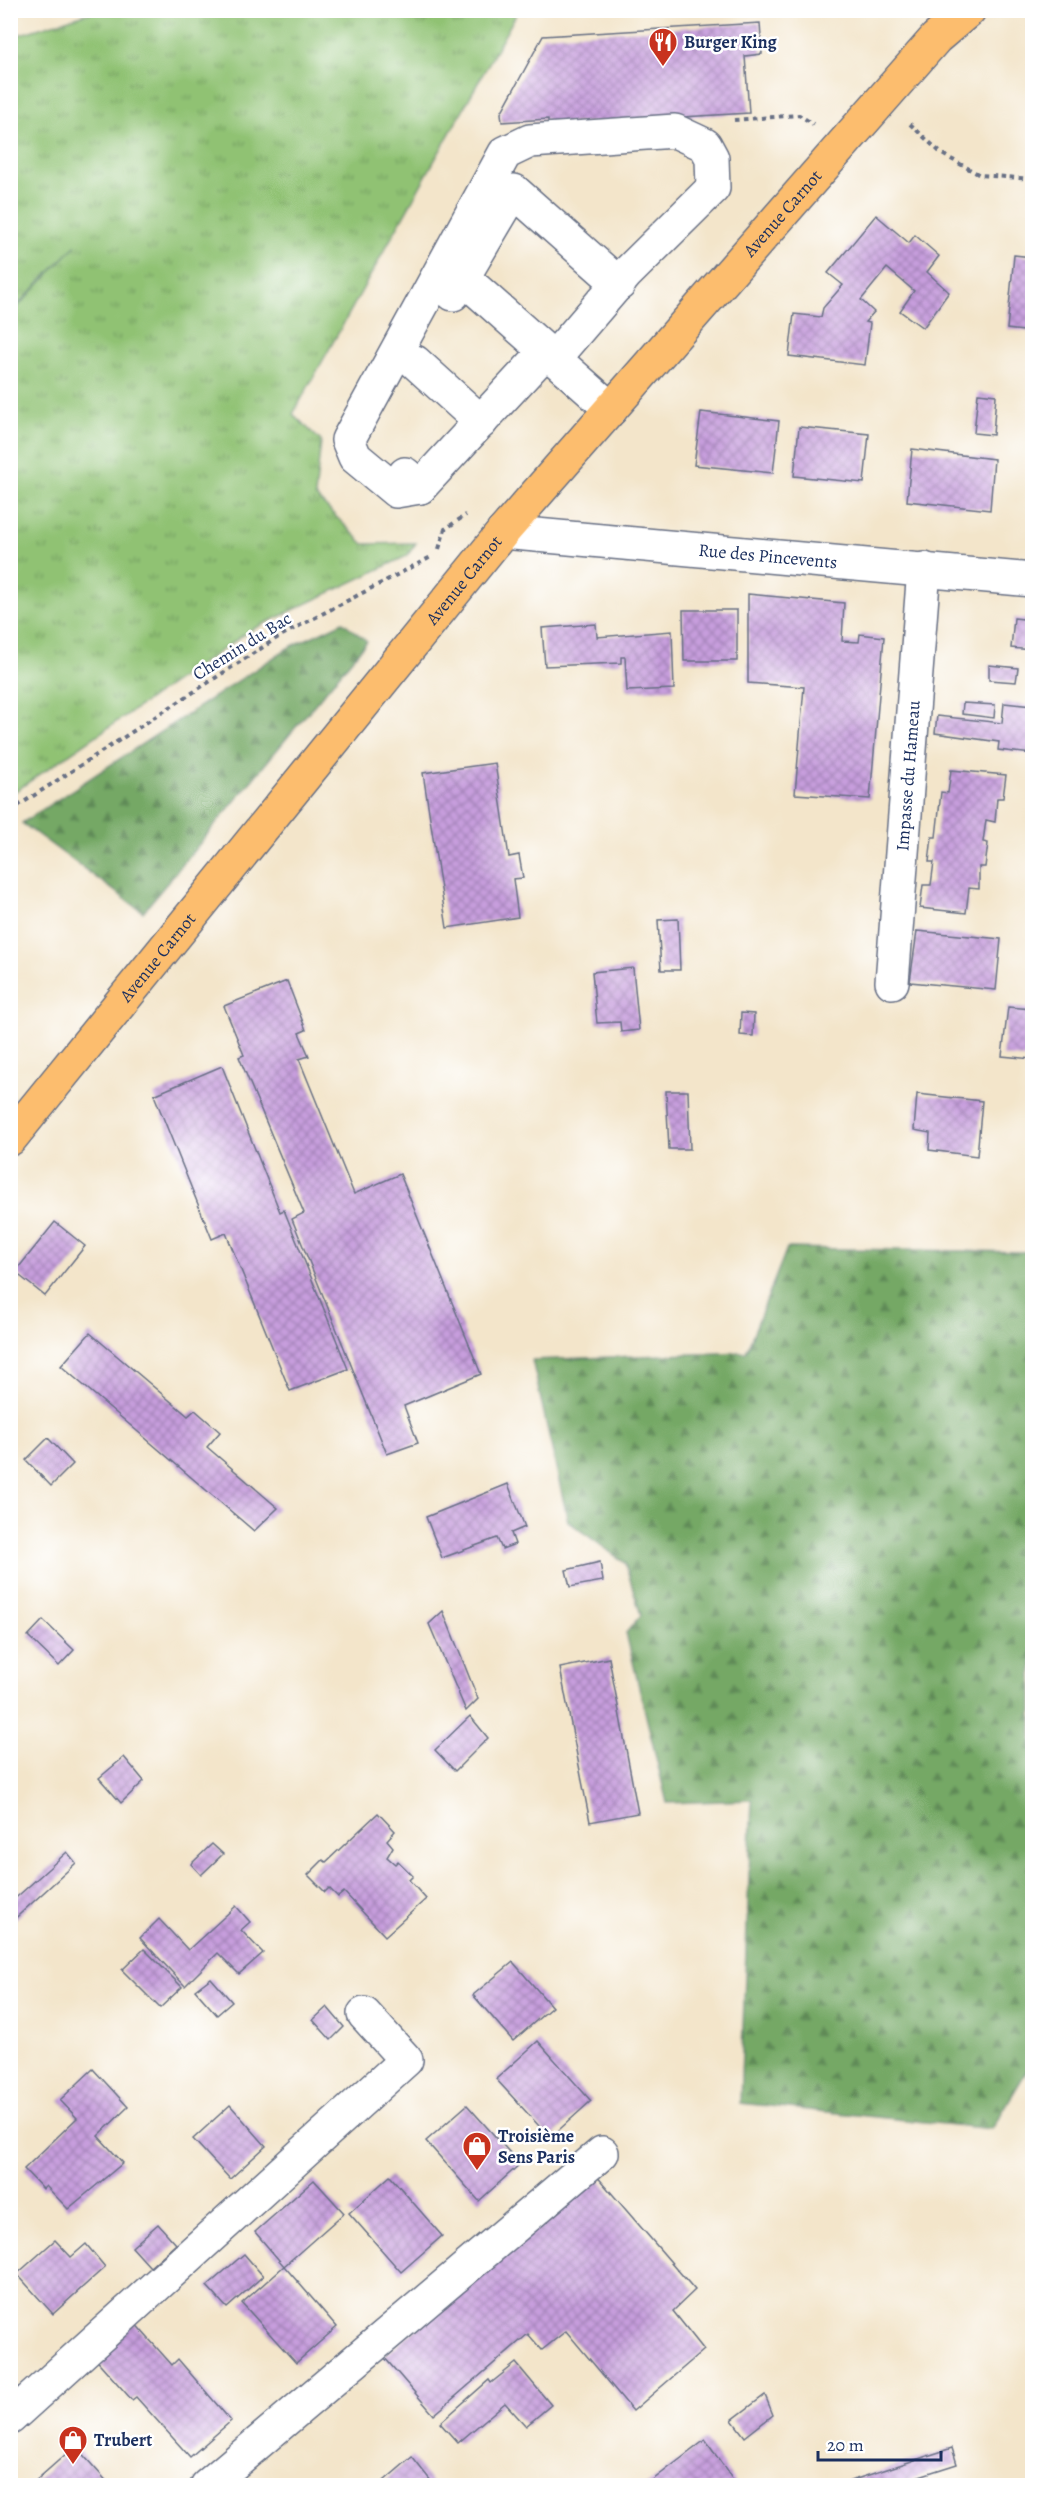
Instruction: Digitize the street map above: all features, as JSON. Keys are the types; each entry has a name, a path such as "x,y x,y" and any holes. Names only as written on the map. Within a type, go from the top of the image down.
{"main road":[{"name":"Avenue Carnot","path":"10,1138 503,532 883,99 944,24 969,10"}],"street":[{"path":"675,131 705,145 712,158 713,188 619,284 481,422 420,487 396,491 355,457 348,440 505,153 530,141 675,131"},
{"path":"420,487 370,443 462,277 514,191 619,284"},
{"path":"462,277 610,409"},
{"path":"415,362 481,422"},
{"name":"Rue des Pincevents","path":"503,532 1032,580"},
{"name":"Impasse du Hameau","path":"892,982 924,570"},
{"path":"10,2418 406,2060 364,2014"},
{"path":"207,2486 602,2153"}],"path":[{"path":"883,99 942,154 980,175 1032,179"},
{"name":"Chemin du Bac","path":"10,811 280,636 445,552"}],"green space":[{"path":"95,11 518,11 293,414 321,441 315,496 364,544 416,543 407,556 251,630 11,794 11,314 76,245 11,312 11,37"},
{"path":"343,622 367,641 143,912 22,823 288,648"},
{"path":"787,1248 1026,1252 1032,1266 1032,2062 992,2129 740,2103 752,1800 667,1803 626,1633 641,1615 625,1563 568,1521 532,1360 746,1352"}],"building":[{"path":"760,23 762,54 745,56 749,113 548,125 548,119 502,122 501,113 543,36"},
{"path":"876,215 909,243 915,235 939,256 927,272 949,292 923,328 900,311 914,291 887,268 861,300 874,312 865,322 870,323 865,365 789,356 794,314 821,317 823,308 843,285 828,273"},
{"path":"1014,255 1032,257 1032,332 1007,329"},
{"path":"978,393 996,395 993,435 974,433"},
{"path":"701,412 779,421 773,473 694,465"},
{"path":"799,427 869,434 864,483 794,476"},
{"path":"912,449 994,459 990,510 907,501"},
{"path":"748,594 844,603 842,641 859,642 860,634 884,637 870,799 795,794 804,687 748,683"},
{"path":"683,610 737,610 737,661 684,661"},
{"path":"1014,618 1032,620 1032,650 1011,648"},
{"path":"596,624 597,637 672,631 674,689 627,691 625,657 621,657 621,663 545,666 542,628"},
{"path":"989,665 1018,668 1016,682 989,680"},
{"path":"963,703 995,705 994,718 962,714"},
{"path":"1004,703 1032,706 1032,754 998,750 999,742 935,733 937,716 1002,723"},
{"path":"495,763 509,857 519,855 523,878 513,879 518,917 447,928 423,773"},
{"path":"951,770 1006,775 1003,798 997,798 995,822 986,820 983,842 988,843 985,867 979,867 979,889 969,888 966,913 920,908 923,885 931,885 934,862 929,862 932,837 936,837 941,792 948,793"},
{"path":"678,919 680,970 661,970 658,920"},
{"path":"917,931 1001,939 996,990 910,982"},
{"path":"633,968 639,1030 621,1032 620,1022 597,1023 592,972"},
{"path":"287,981 306,1030 299,1033 309,1056 299,1059 354,1194 400,1174 481,1374 404,1406 418,1443 387,1454 292,1219 304,1213 239,1057 244,1055 224,1006"},
{"path":"1008,1007 1032,1009 1032,1059 1002,1056"},
{"path":"741,1013 754,1014 753,1036 740,1035"},
{"path":"222,1066 280,1212 284,1210 348,1369 290,1391 226,1233 212,1239 154,1095"},
{"path":"666,1091 688,1091 690,1149 669,1149"},
{"path":"917,1094 982,1101 977,1156 929,1150 930,1133 914,1130"},
{"path":"55,1222 85,1246 45,1296 15,1272"},
{"path":"90,1333 188,1416 195,1410 220,1432 207,1447 278,1508 254,1531 61,1366"},
{"path":"48,1438 73,1464 51,1486 26,1460"},
{"path":"508,1484 525,1527 511,1533 515,1544 502,1549 497,1538 442,1558 426,1517"},
{"path":"600,1562 603,1581 570,1587 566,1570"},
{"path":"443,1611 478,1699 466,1711 429,1624"},
{"path":"43,1620 74,1650 59,1666 28,1636"},
{"path":"609,1658 638,1813 590,1822 560,1668"},
{"path":"470,1716 488,1738 455,1771 435,1750"},
{"path":"124,1757 144,1781 121,1803 99,1778"},
{"path":"378,1813 395,1831 387,1840 393,1847 387,1857 395,1864 398,1861 413,1876 409,1880 426,1899 385,1936 344,1892 338,1897 329,1888 325,1892 308,1875 323,1860 326,1862"},
{"path":"212,1844 223,1854 201,1875 191,1864"},
{"path":"67,1852 76,1863 10,1923 10,1903"},
{"path":"236,1906 250,1922 241,1930 263,1953 239,1974 218,1953 185,1986 140,1938 159,1919 188,1950"},
{"path":"144,1949 182,1987 160,2008 122,1970"},
{"path":"513,1962 552,2007 513,2041 473,1995"},
{"path":"211,1978 232,2002 217,2015 195,1990"},
{"path":"327,2007 344,2027 331,2040 313,2020"},
{"path":"538,2041 591,2101 550,2138 496,2079"},
{"path":"93,2069 128,2107 98,2136 123,2163 68,2209 46,2186 43,2189 24,2169 77,2118 60,2100"},
{"path":"230,2105 266,2146 230,2179 193,2139"},
{"path":"467,2105 520,2164 479,2201 426,2141"},
{"path":"595,2174 695,2290 673,2311 704,2350 633,2411 566,2331 542,2350 528,2334 434,2415 384,2357"},
{"path":"390,2176 442,2236 401,2272 349,2213"},
{"path":"314,2180 344,2213 284,2266 255,2232"},
{"path":"158,2224 176,2244 150,2267 132,2247"},
{"path":"55,2240 71,2257 86,2244 105,2267 53,2314 17,2274"},
{"path":"244,2254 263,2276 227,2308 207,2286"},
{"path":"284,2266 337,2327 296,2363 242,2303"},
{"path":"132,2320 172,2365 178,2359 231,2421 190,2457 136,2397 132,2400 93,2356"},
{"path":"516,2363 551,2405 526,2426 505,2403 458,2443 440,2423 489,2380 491,2383"},
{"path":"765,2395 773,2415 745,2437 732,2420"},
{"path":"705,2440 738,2486 645,2486"},
{"name":"Trubert","path":"75,2446 111,2486 33,2486 32,2484"},
{"path":"952,2448 957,2464 888,2486 852,2486 850,2481"},
{"path":"412,2457 435,2486 378,2486"}],"place":[{"name":"Burger King","path":"663,68"},
{"name":"Troisième Sens Paris","path":"477,2172"},
{"name":"Trubert","path":"73,2466"}]}
